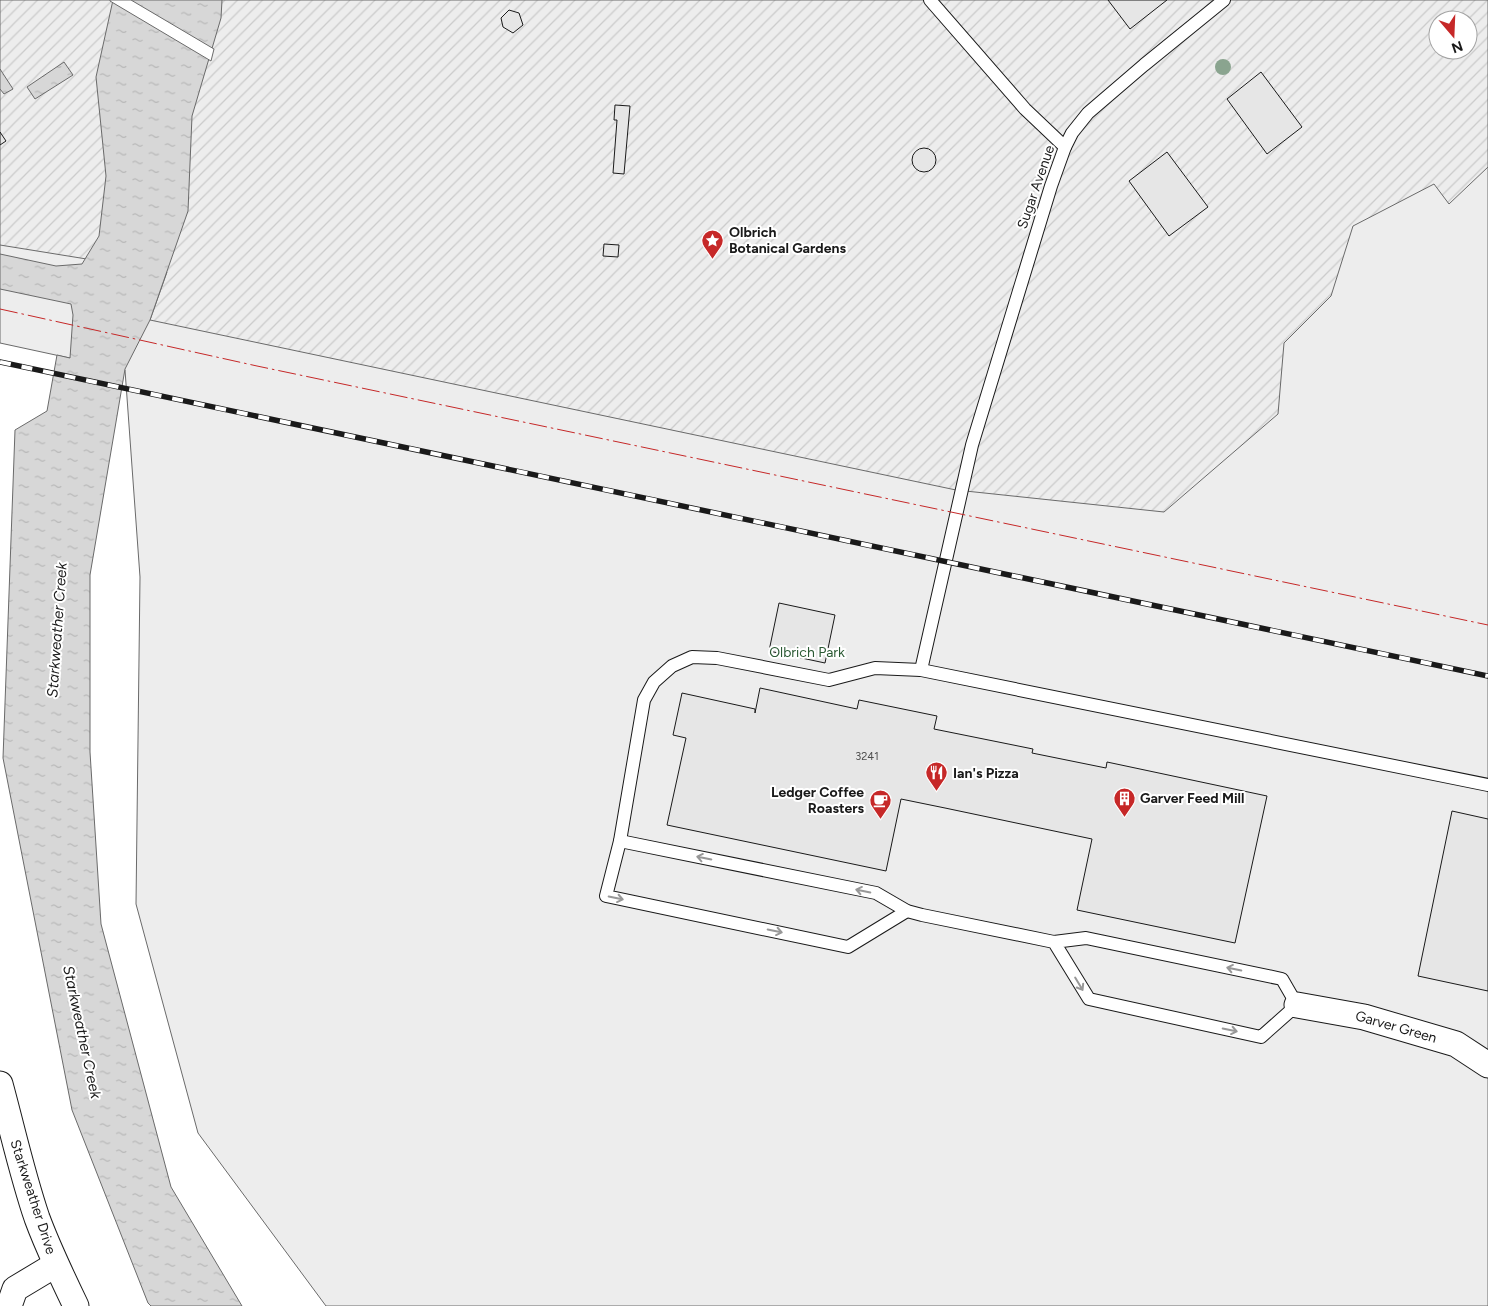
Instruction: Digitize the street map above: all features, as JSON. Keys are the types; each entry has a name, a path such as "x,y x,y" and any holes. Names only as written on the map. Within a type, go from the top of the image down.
{"street":[{"name":"Garver Green","path":"1298,1005 1364,1017 1456,1044 1488,1065"},
{"name":"Starkweather Drive","path":"0,1084 21,1166 37,1218 55,1265 76,1306"},
{"path":"9,1306 16,1289 55,1265"}],"lane":[{"path":"930,0 1024,109 1065,147"},
{"name":"Sugar Avenue","path":"921,670 972,445 1051,186 1065,147 1072,133 1088,114 1144,65 1224,0"},
{"path":"906,912 848,947 606,896 620,841 644,700 654,682 672,666 692,657 716,658 830,680 874,668 921,670 1488,786"},
{"path":"620,841 876,893 906,912 1054,942 1086,938 1282,979 1298,1005 1261,1037 1089,999 1054,942"}],"shaded area":[{"name":"Olbrich Park","path":"0,0 1488,0 1488,1306 326,1306 198,1133 136,904 140,577 125,370 0,343"},
{"name":"Olbrich Botanical Gardens","path":"0,0 1488,0 1488,167 1449,204 1434,184 1353,226 1331,296 1284,343 1278,414 1164,512 956,490 150,320 167,272 0,245"}],"water":[{"name":"Starkweather Creek","path":"113,0 222,0 221,18 192,116 188,211 150,320 125,369 90,575 90,752 101,924 171,1187 242,1306 151,1306 148,1303 72,1110 3,758 15,430 47,411 57,355 70,358 73,315 71,304 0,289 0,254 56,266 82,264 99,236 106,176 96,77"},
{"path":"64,62 73,75 35,99 27,87"},
{"path":"0,69 13,89 4,94 0,89"}],"pier":[{"path":"131,0 214,49 211,61 110,1"}],"building":[{"path":"1108,0 1167,0 1130,29"},
{"path":"509,10 519,13 523,25 513,33 503,27 501,18"},
{"path":"1261,72 1302,127 1267,154 1227,99"},
{"path":"615,105 630,106 624,174 613,173 617,120 614,120"},
{"path":"0,132 6,141 0,145"},
{"path":"924,148 933,151 936,160 933,169 924,172 915,169 912,160 915,151"},
{"path":"1167,152 1208,207 1169,236 1129,181"},
{"path":"604,244 619,245 618,257 603,256"},
{"path":"779,603 835,615 825,663 769,651"},
{"name":"Garver Feed Mill","path":"760,688 857,709 859,700 937,716 934,729 1033,749 1032,753 1106,768 1107,762 1267,796 1235,943 1077,910 1092,839 945,808 901,799 886,871 667,825 686,738 673,735 682,693 755,709 755,713"},
{"path":"1452,811 1488,819 1488,991 1418,976"}],"railway":[{"path":"0,362 1488,676"}],"power":[{"path":"0,309 257,366 1488,625"}],"place":[{"name":"Olbrich Botanical Gardens","path":"713,259"},
{"name":"Ian's Pizza","path":"937,792"},
{"name":"Garver Feed Mill","path":"1124,817"},
{"name":"Ledger Coffee Roasters","path":"880,819"}]}
